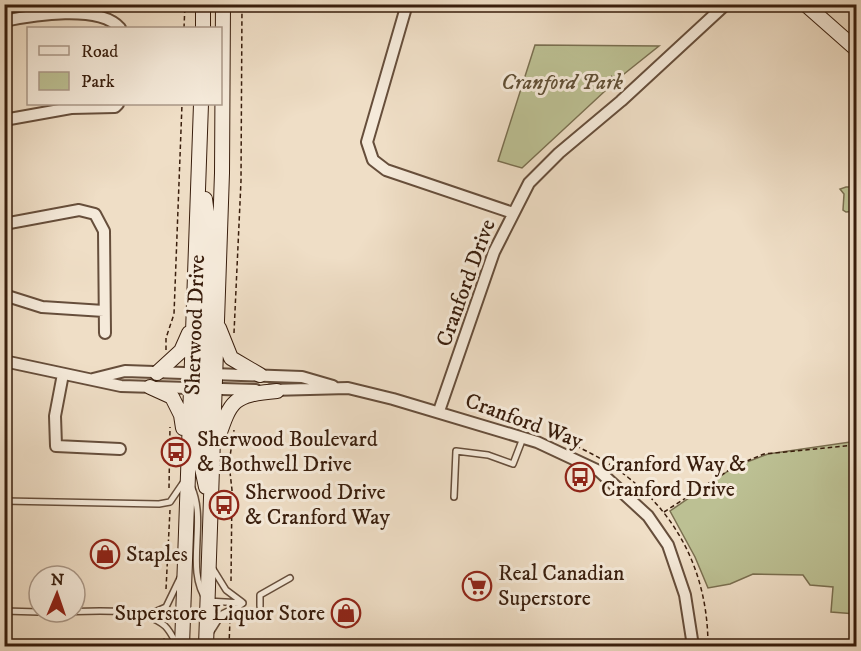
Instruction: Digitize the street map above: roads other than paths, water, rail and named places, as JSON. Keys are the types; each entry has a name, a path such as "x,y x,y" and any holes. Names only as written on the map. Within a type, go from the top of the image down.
{"main road":[{"path":"203,4 203,27"},
{"name":"Sherwood Drive","path":"180,646 183,615 188,439 202,389 202,374 216,321 222,173 223,4"},
{"path":"805,4 856,49"},
{"name":"Sherwood Drive","path":"201,105 194,295 202,389 212,455 206,645"},
{"path":"200,159 208,222 202,374"},
{"path":"157,373 174,359 185,343 194,295"},
{"path":"216,321 231,358 260,375"},
{"path":"150,387 172,397 178,408 183,432 188,439"},
{"path":"202,389 201,463 210,507"},
{"path":"212,455 230,407 238,399 248,394 277,391"},
{"path":"183,615 187,646"}],"street":[{"path":"407,4 367,142 373,160 386,170 513,213"},
{"name":"Cranford Drive","path":"439,411 494,252 530,183 559,153 621,101 726,4"},
{"path":"4,21 40,13 97,16 114,21 119,27"},
{"path":"4,120 71,108 116,105"},
{"path":"4,224 79,210 95,214 104,231 105,333"},
{"path":"4,295 42,307 104,311"},
{"name":"Cranford Way","path":"4,362 121,386 277,391 338,388"},
{"name":"Cranford Way","path":"90,380 125,370 302,377 338,388 439,411 523,438 599,471 651,520 668,545 686,595 693,646"},
{"path":"63,374 55,416 56,446 120,449"}],"lane":[{"path":"454,497 456,451 488,455 513,464 523,438"},
{"path":"4,501 135,504 170,502 187,477 196,495 198,579 207,601 243,603"},
{"path":"209,560 219,581 230,594 243,603"},
{"path":"147,615 166,607 184,573"},
{"path":"260,606 260,595 290,578"},
{"path":"206,645 216,621 230,609 243,603"},
{"path":"4,611 27,612"},
{"path":"87,612 147,615 165,626 180,646"}],"place":[{"name":"Sherwood Boulevard & Bothwell Drive","path":"176,452"},
{"name":"Cranford Way & Cranford Drive","path":"580,477"},
{"name":"Sherwood Drive & Cranford Way","path":"224,505"},
{"name":"Staples","path":"105,554"},
{"name":"Real Canadian Superstore","path":"477,586"},
{"name":"Superstore Liquor Store","path":"346,613"}],"park label":[{"name":"Cranford Park","path":"562,82"}]}
